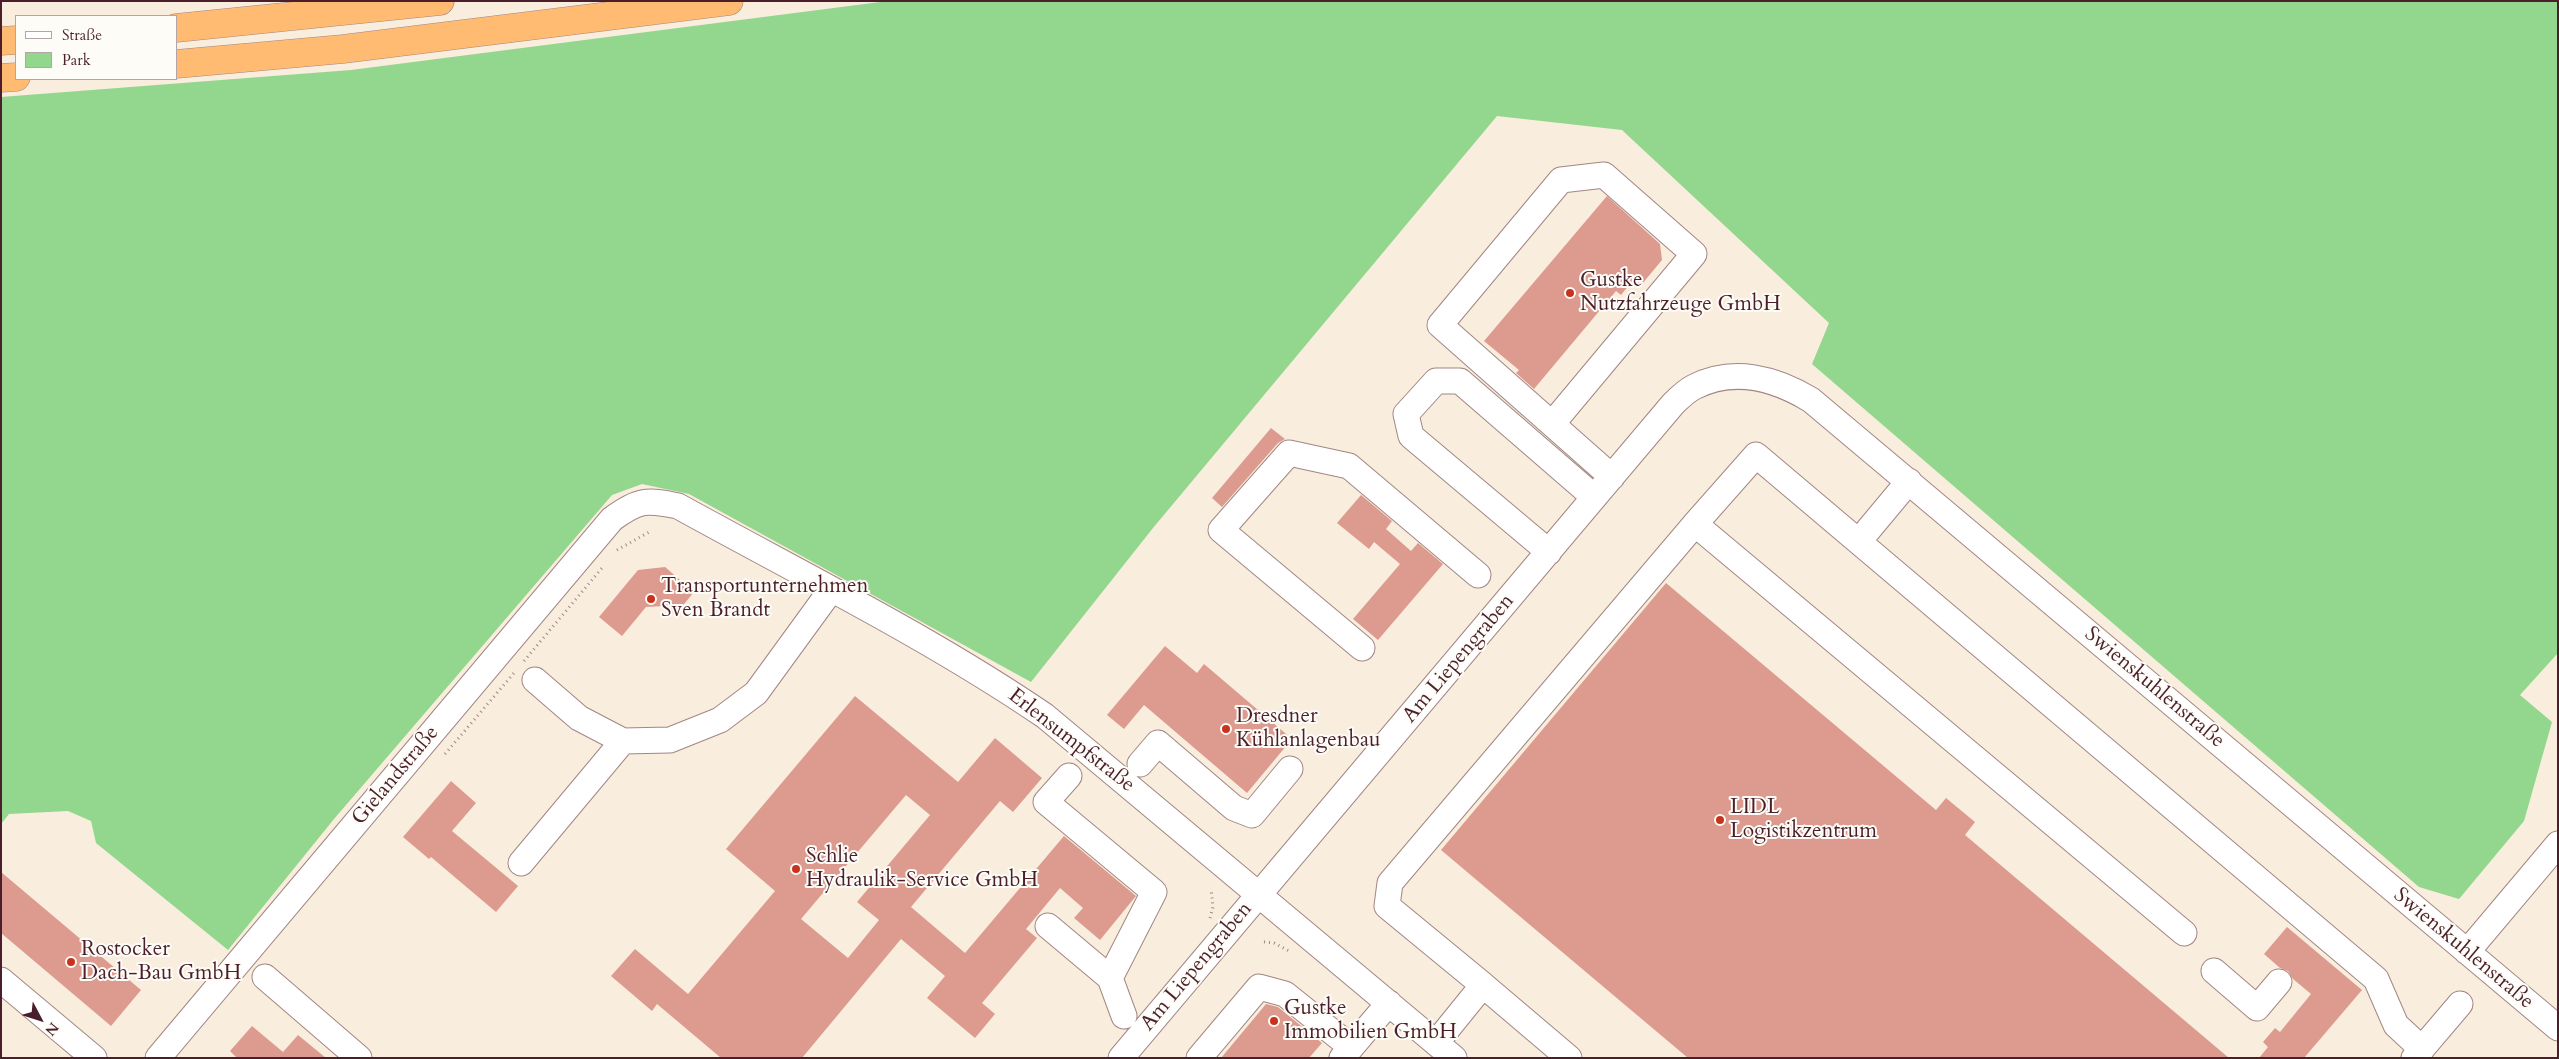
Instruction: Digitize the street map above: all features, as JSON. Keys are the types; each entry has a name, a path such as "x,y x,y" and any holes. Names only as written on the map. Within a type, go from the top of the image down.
{"highway":[{"path":"178,28 440,1"},
{"path":"178,64 343,49 729,1"},
{"path":"1,41 15,40"},
{"path":"1,78 15,77"}],"street":[{"path":"1552,424 1694,254 1604,175 1561,180 1440,325 1552,424 1612,477"},
{"name":"Am Liepengraben","path":"1121,1058 1673,404 1693,387 1736,376"},
{"name":"Swienskuhlenstraße","path":"1736,376 1766,379 1790,387 1811,400 2558,1028"},
{"path":"1549,552 1412,436 1406,414 1436,381 1460,381 1594,497"},
{"path":"1362,648 1221,530 1289,453 1349,466 1478,575"},
{"path":"1569,1058 1387,906 1390,883 1695,524 1756,456 2376,979 2396,1025 2418,1053 2460,1004"},
{"path":"1859,541 1909,481"},
{"name":"Erlensumpfstraße","path":"640,502 653,500 678,506 831,590 1011,693 1045,716 1445,1050"},
{"name":"Gielandstraße","path":"158,1058 612,519 640,502"},
{"path":"1695,524 2184,933"},
{"path":"534,680 579,718 623,740 670,740 720,720 756,693 831,590"},
{"path":"521,863 623,740"},
{"path":"1140,764 1158,743 1234,808 1252,815 1290,769"},
{"path":"1069,776 1046,802 1154,892 1110,978"},
{"path":"2467,952 2558,844"},
{"path":"1048,926 1110,978 1124,1016"},
{"path":"2214,971 2256,1008 2279,982"},
{"path":"265,977 359,1058"},
{"path":"1,980 94,1058"},
{"path":"1445,1050 1483,985"},
{"path":"1199,1058 1259,987 1285,994 1346,1053 1389,1003"}],"path":[{"path":"1210,918 1213,907 1211,889"}],"green space":[{"path":"888,1 2558,1 2558,653 2520,695 2552,722 2524,821 2459,899 2419,887 1812,364 1829,323 1622,130 1497,116 1153,528 1031,682 689,494 642,484 612,495 334,819 228,950 96,843 91,821 68,811 9,814 1,824 1,97 351,70"}],"building":[{"name":"Gustke Nutzfahrzeuge GmbH","path":"1607,196 1660,244 1662,260 1642,284 1629,285 1621,295 1616,291 1534,389 1516,373 1519,370 1484,341"},
{"path":"1271,428 1285,439 1278,443 1222,507 1212,498"},
{"path":"1361,495 1392,521 1386,529 1411,551 1418,543 1443,564 1378,640 1353,619 1400,564 1374,542 1369,549 1337,523"},
{"name":"Transportunternehmen Sven Brandt","path":"665,567 694,592 675,615 664,606 646,607 622,636 599,617 638,570"},
{"name":"LIDL Logistikzentrum","path":"1666,583 1936,810 1946,798 1975,822 1965,835 2229,1058 1688,1058 1441,850"},
{"name":"Dresdner Kühlanlagenbau","path":"1165,646 1197,673 1204,664 1292,739 1247,793 1144,705 1124,729 1107,715"},
{"name":"Schlie Hydraulik-Service GmbH","path":"855,696 958,782 995,738 1042,778 1013,812 1000,801 911,907 965,953 1064,836 1136,896 1100,940 1074,918 1083,908 1060,888 1026,929 1037,938 982,1003 995,1014 975,1038 927,998 945,976 901,939 802,1058 721,1058 657,1004 652,1011 611,976 635,949 688,994 775,891 726,849","holes":["906,795 930,815 857,902 879,920 848,958 801,919"]},
{"path":"451,781 476,803 452,831 518,886 496,912 431,857 429,859 403,837"},
{"name":"Rostocker Dach-Bau GmbH","path":"1,872 141,990 111,1026 1,933"},
{"path":"2287,927 2362,990 2304,1058 2259,1058 2268,1047 2263,1042 2275,1028 2280,1032 2311,994 2293,979 2288,971 2280,968 2264,954"},
{"name":"Gustke Immobilien GmbH","path":"1266,1004 1278,1007 1322,1043 1309,1058 1221,1058"},
{"path":"252,1026 283,1052 298,1035 326,1058 237,1058 230,1051"}],"place":[{"name":"Gustke Nutzfahrzeuge GmbH","path":"1570,293"},
{"name":"Transportunternehmen Sven Brandt","path":"651,599"},
{"name":"Dresdner Kühlanlagenbau","path":"1226,729"},
{"name":"LIDL Logistikzentrum","path":"1720,820"},
{"name":"Schlie Hydraulik-Service GmbH","path":"796,869"},
{"name":"Rostocker Dach-Bau GmbH","path":"71,962"},
{"name":"Gustke Immobilien GmbH","path":"1274,1021"}]}
